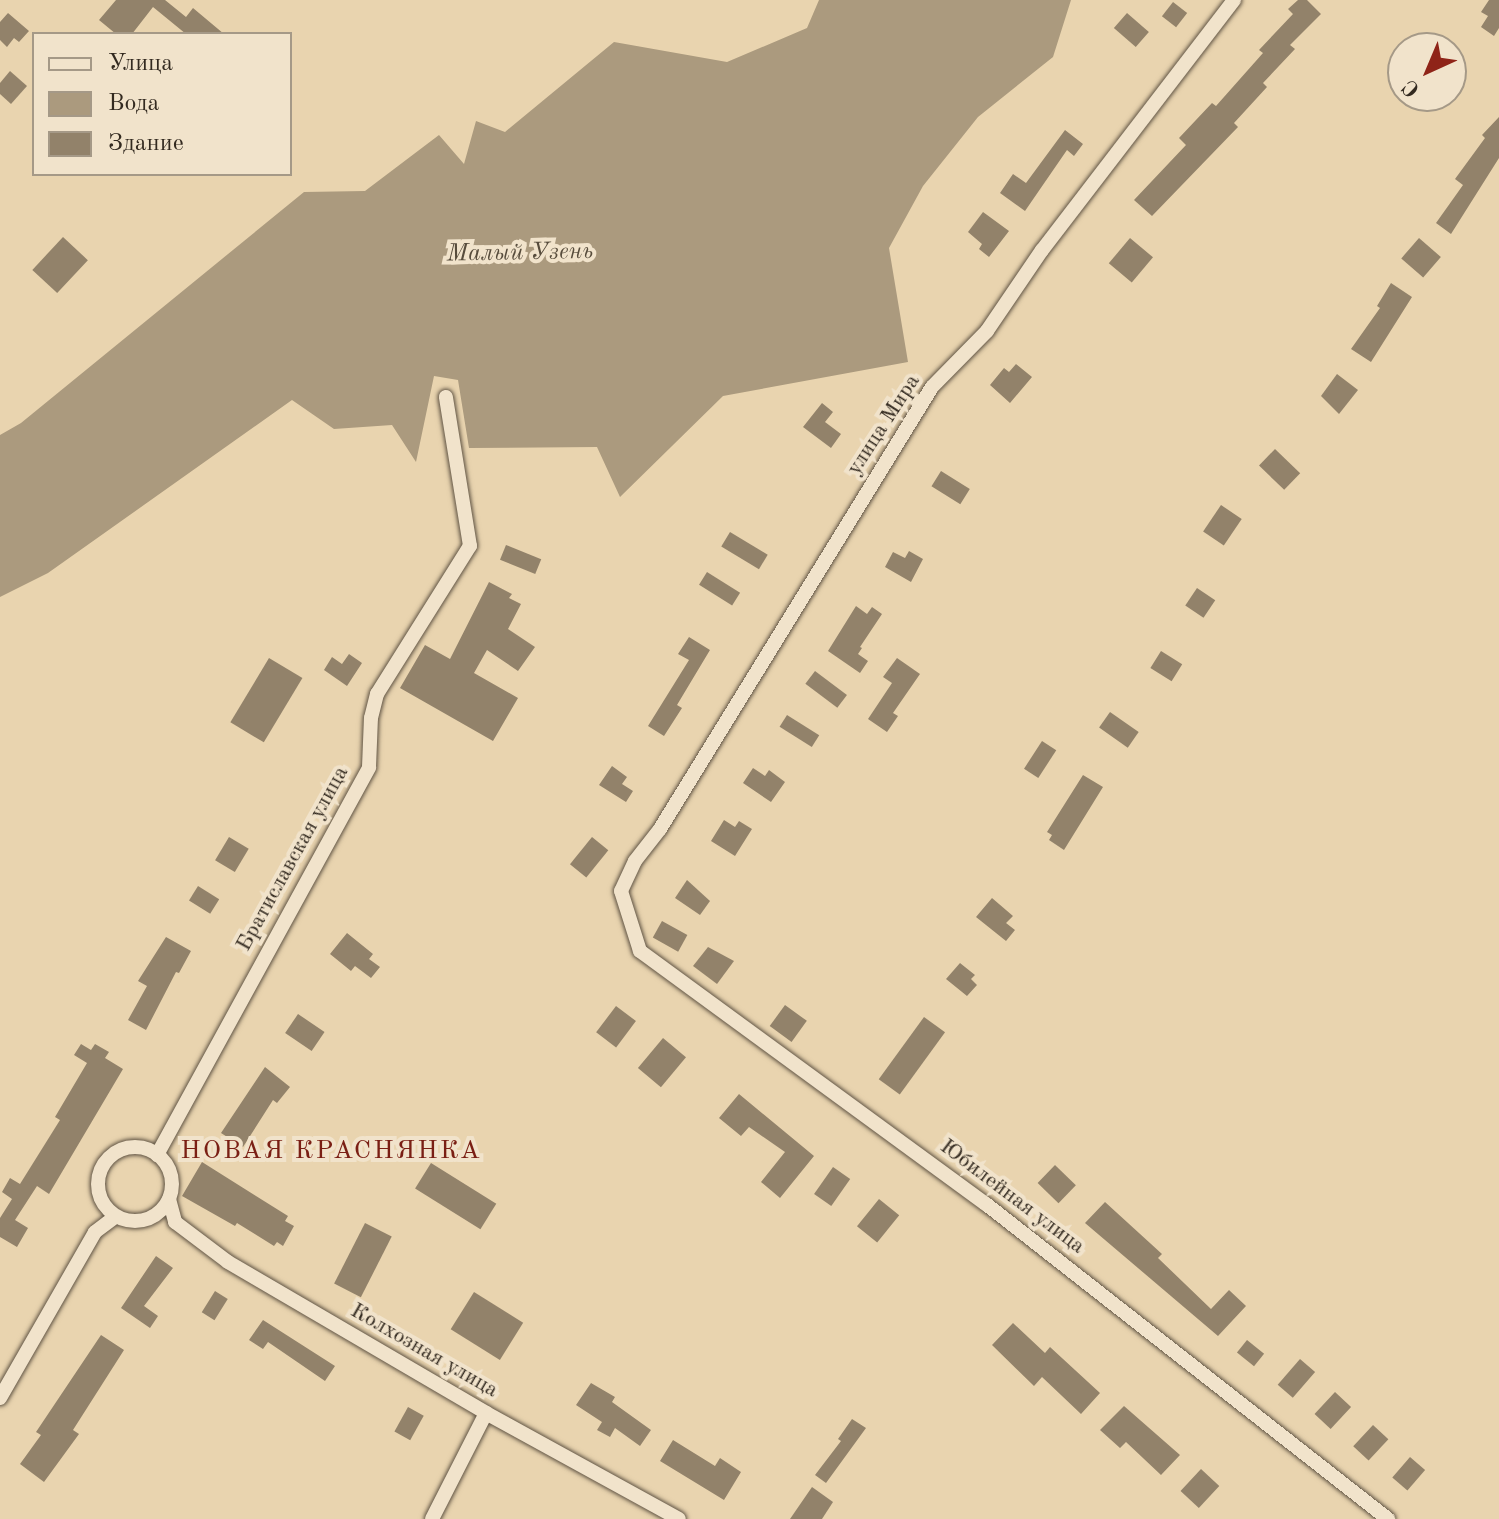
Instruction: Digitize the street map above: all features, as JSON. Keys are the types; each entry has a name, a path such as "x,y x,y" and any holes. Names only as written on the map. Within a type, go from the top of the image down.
{"street":[{"name":"улица Мира","path":"626,904 621,891 635,861 660,829 932,387 987,331 1042,250 1234,0"},
{"name":"Братиславская улица","path":"157,1155 369,767 371,718 386,677 450,582 470,546 446,397"},
{"name":"Юбилейная улица","path":"626,904 640,951 986,1204 1388,1519"},
{"path":"123,1149 146,1149 157,1155 170,1175 169,1199 162,1209 140,1221 116,1216 106,1207 98,1190 103,1164 123,1149"},
{"name":"Колхозная улица","path":"169,1199 175,1222 228,1262 486,1413 679,1519"},
{"path":"0,1398 95,1232 116,1216"},
{"path":"432,1519 486,1413"}],"water":[{"name":"Малый Узень","path":"819,0 1071,0 1053,57 978,117 923,186 889,248 908,362 723,396 620,497 597,447 469,448 458,380 434,376 416,462 392,425 334,429 292,400 48,573 0,597 0,435 21,423 304,192 365,191 439,135 464,164 476,121 505,132 614,42 727,62 807,28"}],"building":[{"path":"116,0 165,0 186,17 193,8 222,32 184,32 153,7 134,32 114,32 99,20"},
{"path":"1298,0 1307,0 1321,14 1290,45 1295,49 1263,83 1267,87 1234,123 1238,127 1152,216 1134,200 1186,145 1179,138 1212,103 1216,106 1263,53 1259,50 1293,14 1288,9"},
{"path":"1489,0 1499,0 1499,28 1494,36 1481,27 1488,16 1481,12"},
{"path":"1173,2 1187,13 1176,27 1162,16"},
{"path":"8,13 29,31 19,42 14,38 7,47 0,40 0,22"},
{"path":"1127,13 1149,32 1136,47 1114,28"},
{"path":"10,71 27,86 11,104 0,94 0,83"},
{"path":"1499,117 1499,158 1451,234 1436,223 1463,185 1455,179 1485,138 1482,135"},
{"path":"1065,130 1083,144 1074,156 1067,150 1025,211 1000,193 1013,174 1026,183"},
{"path":"983,212 1009,231 989,257 979,249 982,244 968,232"},
{"path":"63,237 88,260 57,293 32,270"},
{"path":"1130,238 1153,257 1132,283 1109,263"},
{"path":"1419,238 1441,257 1423,277 1401,258"},
{"path":"1391,283 1412,297 1371,362 1351,349 1380,308 1377,306"},
{"path":"1016,364 1032,377 1010,403 990,385 1004,368 1009,372"},
{"path":"1337,374 1358,390 1339,414 1321,396"},
{"path":"822,403 833,412 825,422 841,434 831,448 803,427"},
{"path":"1275,449 1300,473 1284,490 1259,466"},
{"path":"941,471 970,489 960,504 931,486"},
{"path":"1221,505 1242,519 1224,546 1203,532"},
{"path":"730,532 768,555 759,569 721,547"},
{"path":"506,545 541,559 535,574 500,560"},
{"path":"909,551 923,559 911,582 885,567 893,552 905,558"},
{"path":"707,572 740,593 732,605 699,585"},
{"path":"489,582 512,594 509,598 521,604 508,629 535,647 518,671 487,650 474,673 518,698 493,741 400,688 425,645 450,659"},
{"path":"1197,588 1215,600 1203,618 1185,605"},
{"path":"856,606 867,614 872,607 882,614 860,647 858,654 868,661 860,673 828,651"},
{"path":"689,637 710,650 677,705 682,708 664,736 648,726 689,660 678,654"},
{"path":"1161,651 1182,664 1172,681 1150,668"},
{"path":"349,654 362,663 347,686 324,670 332,657 342,664"},
{"path":"269,658 302,678 264,742 230,722"},
{"path":"897,658 920,674 893,713 898,716 887,732 868,719 892,683 883,677"},
{"path":"815,671 847,695 837,708 805,684"},
{"path":"1110,712 1139,732 1128,748 1099,728"},
{"path":"787,715 819,735 812,747 780,727"},
{"path":"1042,741 1056,750 1038,778 1024,769"},
{"path":"612,766 627,777 622,784 633,791 626,802 599,785"},
{"path":"753,768 765,776 769,770 785,782 771,802 743,783"},
{"path":"1083,775 1103,787 1064,850 1049,840 1052,835 1047,832"},
{"path":"724,820 735,827 739,821 752,829 735,856 711,841"},
{"path":"229,837 249,849 235,872 215,860"},
{"path":"592,837 608,850 586,877 570,864"},
{"path":"687,880 710,901 700,915 675,898"},
{"path":"198,886 219,899 210,914 189,900"},
{"path":"992,898 1013,916 1006,923 1015,930 1006,941 976,917"},
{"path":"662,921 687,935 678,952 653,938"},
{"path":"347,933 373,954 369,959 380,967 371,978 355,966 351,971 330,954"},
{"path":"166,937 191,951 179,973 176,972 146,1030 128,1020 147,986 138,981"},
{"path":"708,947 734,961 717,984 693,966"},
{"path":"960,963 975,975 971,979 977,985 967,996 946,979"},
{"path":"785,1005 807,1021 792,1042 770,1026"},
{"path":"616,1006 636,1021 616,1047 596,1032"},
{"path":"298,1014 325,1032 312,1051 285,1033"},
{"path":"924,1017 945,1032 900,1095 879,1079"},
{"path":"663,1038 686,1057 661,1087 638,1068"},
{"path":"81,1044 91,1050 95,1044 109,1052 105,1058 123,1069 49,1194 37,1186 15,1220 28,1228 17,1247 0,1237 0,1218 12,1199 2,1192 10,1178 20,1184 60,1120 55,1117 87,1063 74,1055"},
{"path":"265,1067 290,1087 277,1103 273,1100 243,1147 221,1133"},
{"path":"739,1094 814,1156 780,1198 761,1182 785,1152 749,1127 741,1136 719,1118"},
{"path":"202,1162 288,1216 285,1221 294,1226 283,1246 277,1242 274,1246 237,1223 235,1226 182,1196"},
{"path":"431,1163 496,1204 480,1229 415,1188"},
{"path":"1055,1165 1076,1185 1058,1203 1038,1183"},
{"path":"833,1167 850,1179 831,1206 814,1194"},
{"path":"879,1199 899,1215 877,1243 857,1226"},
{"path":"1105,1202 1162,1254 1158,1258 1211,1309 1229,1290 1246,1306 1218,1336 1085,1223"},
{"path":"365,1223 392,1237 361,1297 334,1284"},
{"path":"156,1256 173,1268 144,1306 158,1316 150,1328 121,1308"},
{"path":"215,1291 228,1299 214,1320 202,1312"},
{"path":"474,1292 523,1323 500,1360 451,1329"},
{"path":"263,1320 335,1366 325,1381 268,1342 263,1349 249,1340"},
{"path":"1013,1323 1045,1353 1050,1347 1100,1393 1081,1414 1042,1377 1034,1386 992,1345"},
{"path":"101,1335 124,1350 73,1430 79,1434 44,1482 20,1464 41,1435 36,1432"},
{"path":"1247,1340 1264,1354 1254,1366 1237,1352"},
{"path":"1300,1359 1315,1372 1293,1398 1278,1385"},
{"path":"591,1383 615,1397 612,1402 651,1430 640,1446 615,1428 610,1437 597,1430 602,1422 576,1405"},
{"path":"1335,1392 1351,1407 1331,1429 1315,1414"},
{"path":"1124,1406 1180,1455 1161,1475 1126,1442 1120,1448 1100,1430"},
{"path":"408,1407 424,1416 410,1440 394,1431"},
{"path":"852,1419 866,1428 826,1483 815,1475 841,1441 838,1439"},
{"path":"1373,1425 1388,1439 1369,1461 1353,1446"},
{"path":"673,1440 715,1466 720,1458 741,1472 724,1500 660,1461"},
{"path":"1410,1457 1425,1470 1407,1490 1392,1477"},
{"path":"1201,1469 1219,1486 1199,1508 1181,1491"},
{"path":"812,1487 833,1502 822,1519 790,1519"}],"district":[{"name":"НОВАЯ КРАСНЯНКА","path":"331,1152"}]}
